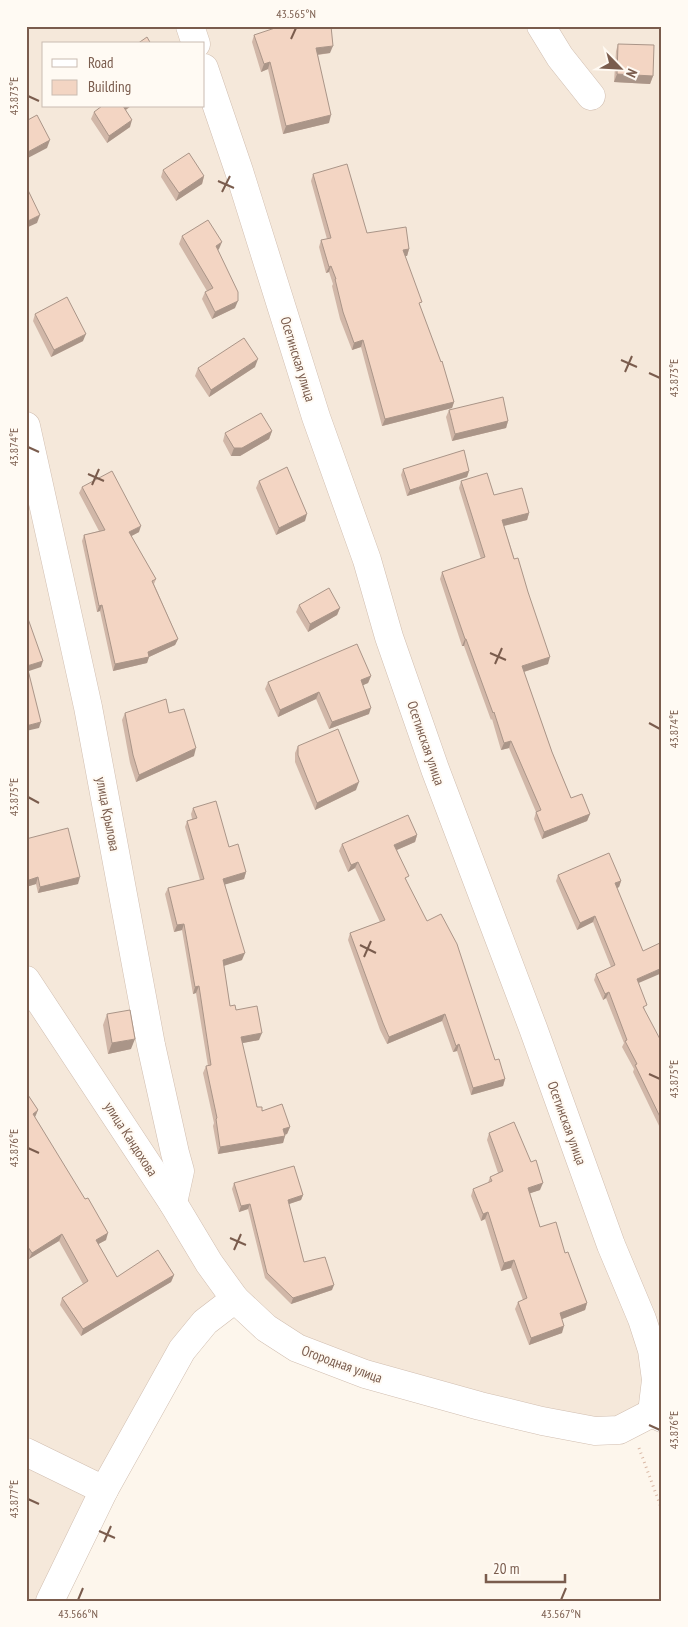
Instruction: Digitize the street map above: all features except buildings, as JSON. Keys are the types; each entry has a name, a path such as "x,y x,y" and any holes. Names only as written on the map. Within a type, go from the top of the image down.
{"street":[{"path":"190,26 195,42"},
{"path":"541,26 560,57 591,96"},
{"name":"Осетинская улица","path":"205,71 239,171 316,417 367,560 389,637 432,760 533,1028 611,1245 642,1319 652,1350 656,1380 648,1419"},
{"name":"улица Крылова","path":"26,426 88,707 151,1046 174,1153 180,1171 173,1203"},
{"name":"улица Кандохова","path":"26,980 173,1203 209,1263 235,1299"},
{"path":"50,1601 104,1490 182,1350 205,1322 235,1299"},
{"name":"Огородная улица","path":"235,1299 266,1328 297,1348 365,1374 480,1406 595,1431 619,1430 648,1419"},
{"path":"26,1452 104,1490"}],"path":[{"path":"648,1419 662,1510"}],"shaded area":[{"path":"26,26 662,26 662,1418 619,1430 542,1421 218,1311 50,1601 26,1601"}]}
